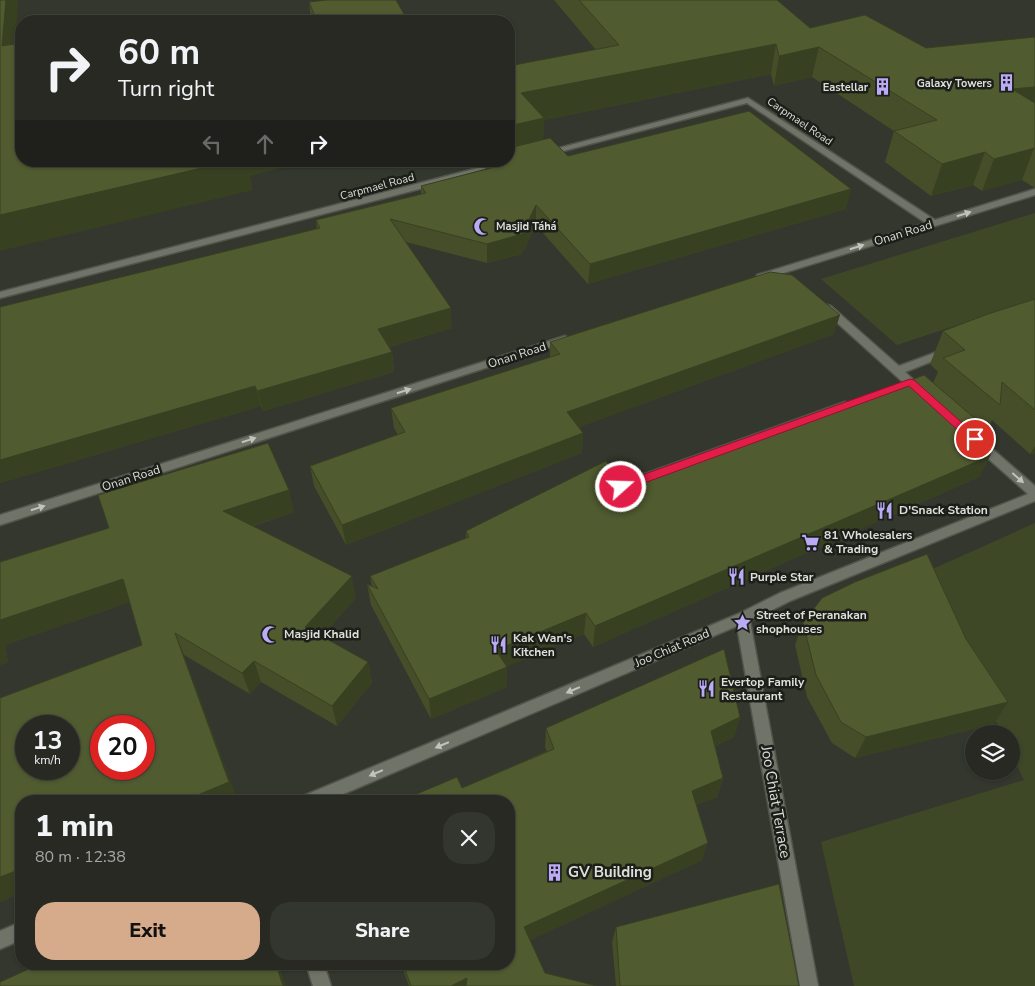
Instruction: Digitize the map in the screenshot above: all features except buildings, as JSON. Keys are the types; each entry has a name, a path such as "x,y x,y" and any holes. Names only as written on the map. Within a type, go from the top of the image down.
{"street":[{"name":"Carpmael Road","path":"537,156 748,100 933,223"},
{"name":"Carpmael Road","path":"0,295 493,167"},
{"name":"Onan Road","path":"751,280 788,274 933,223 1035,192"},
{"path":"817,300 897,371 906,384 929,399"},
{"name":"Onan Road","path":"0,520 573,337"},
{"path":"897,371 964,346"},
{"path":"621,487 854,402"},
{"path":"968,434 1035,494"},
{"name":"Joo Chiat Road","path":"324,795 743,618 810,587 1035,494"},
{"name":"Joo Chiat Terrace","path":"743,618 809,986"},
{"path":"0,940 15,933"},
{"path":"317,970 322,986"}],"green space":[{"path":"1035,213 1035,299 897,345 821,279"},
{"path":"1035,523 1035,986 854,986 821,842 1024,780 1020,772 1020,725 998,725 926,572"}],"place":[{"name":"Galaxy Towers","path":"1006,83"},
{"name":"Eastellar","path":"882,87"},
{"name":"Masjid Táhá","path":"482,226"},
{"name":"D'Snack Station","path":"885,510"},
{"name":"81 Wholesalers & Trading","path":"810,542"},
{"name":"Purple Star","path":"736,577"},
{"name":"Street of Peranakan shophouses","path":"742,622"},
{"name":"Masjid Khalid","path":"270,634"},
{"name":"Kak Wan's Kitchen","path":"499,645"},
{"name":"Evertop Family Restaurant","path":"707,689"},
{"name":"GV Building","path":"554,872"}],"route":[{"path":"621,487 910,382 975,439"}]}
